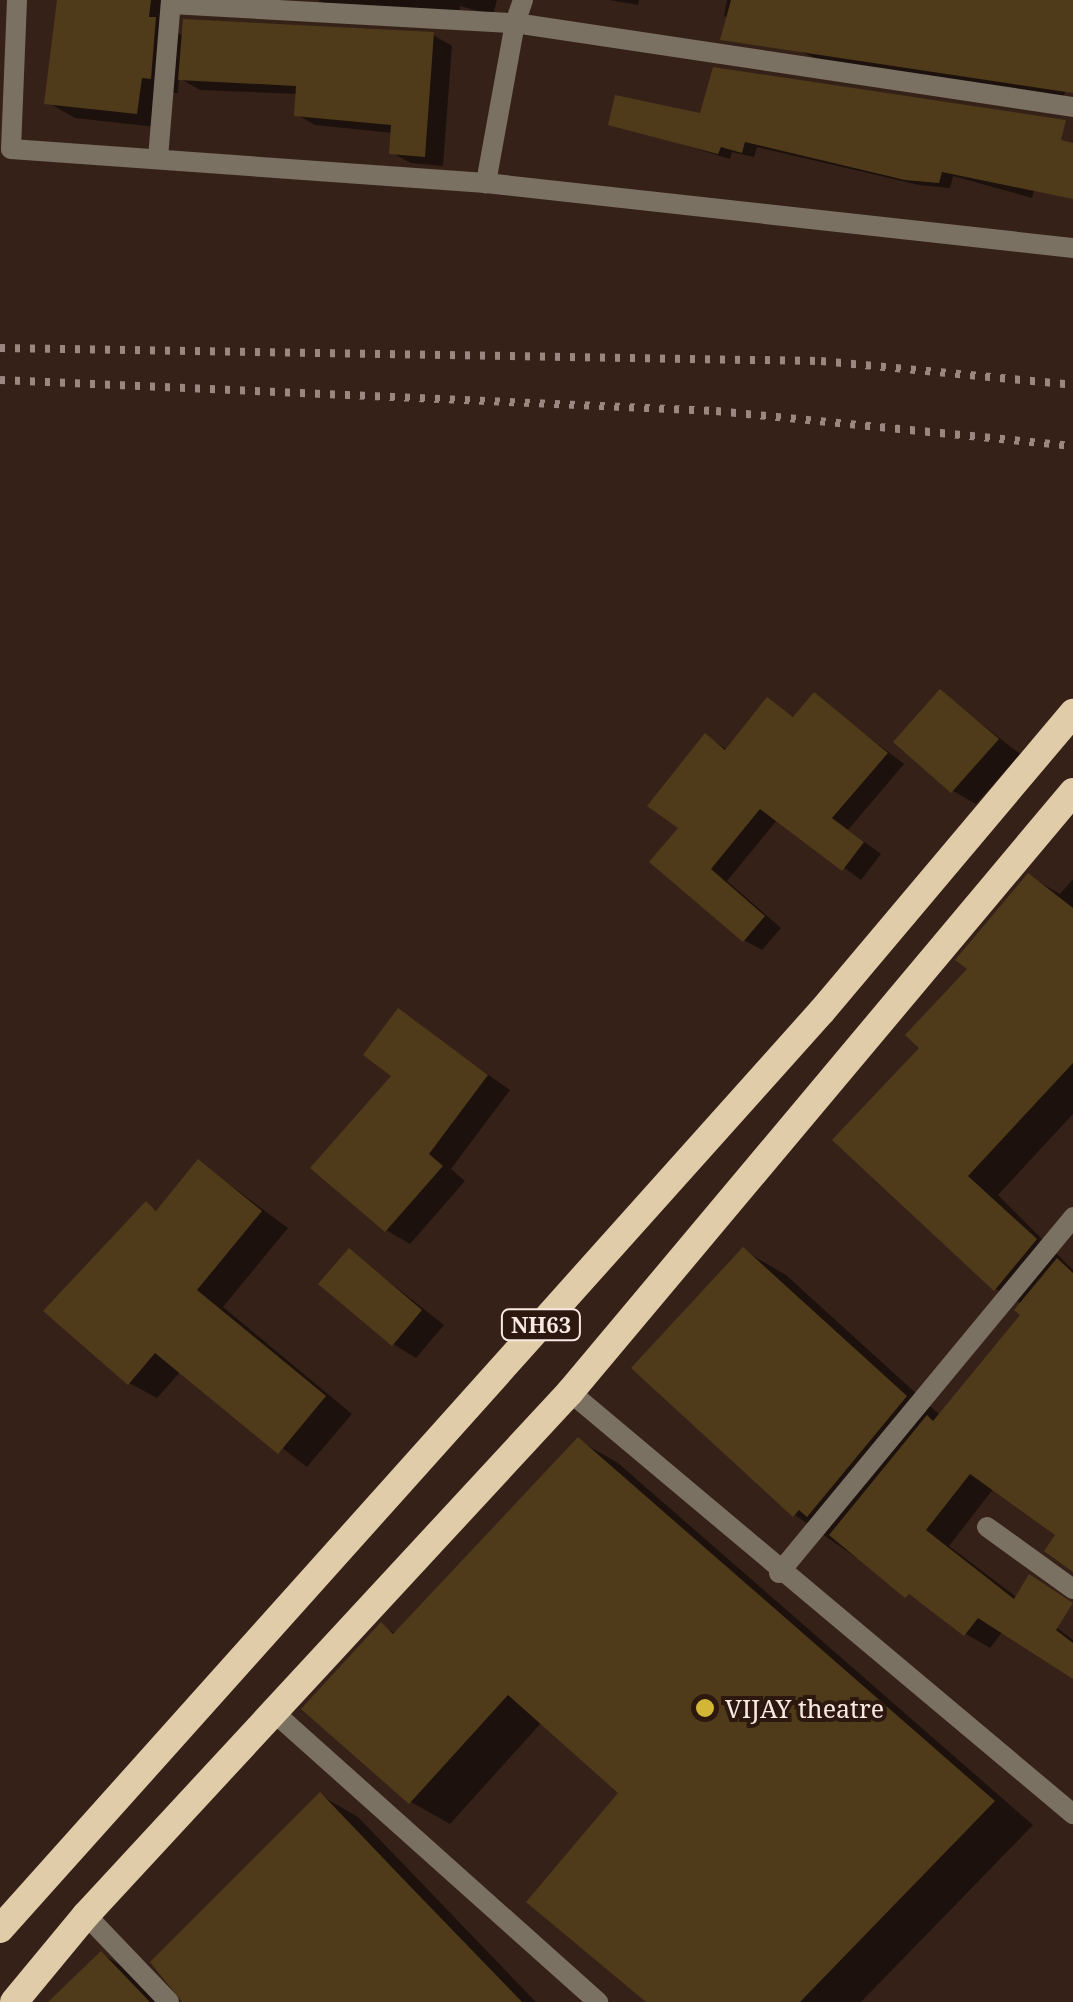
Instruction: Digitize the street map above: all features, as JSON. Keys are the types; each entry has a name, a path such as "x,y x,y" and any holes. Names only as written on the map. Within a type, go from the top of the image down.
{"highway":[{"name":"NH63","path":"0,1930 822,1010 1073,713"},
{"name":"NH63","path":"14,2002 86,1915 278,1715 570,1392 1073,792"}],"street":[{"path":"17,0 11,149 486,183 1073,248"},
{"path":"486,183 515,23 523,0"},
{"path":"158,158 171,2 515,23 1073,107"},
{"path":"779,1573 1073,1217"},
{"path":"570,1392 779,1573 1073,1814"},
{"path":"987,1527 1073,1589"},
{"path":"278,1715 598,2002"},
{"path":"86,1915 170,2002"}],"building":[{"path":"57,0 151,0 149,17 156,17 151,79 142,78 137,114 44,104"},
{"path":"731,0 1073,0 1073,93 720,40"},
{"path":"183,19 434,32 425,157 389,154 391,125 294,116 296,86 178,80"},
{"path":"713,67 1066,120 1061,140 1073,143 1073,199 942,172 939,183 905,180 745,142 742,153 721,147 718,154 608,125 615,95 700,113"},
{"path":"940,689 999,739 951,793 893,742"},
{"path":"814,692 888,753 832,818 864,842 842,871 760,809 711,869 765,916 743,942 649,862 678,828 647,806 705,733 725,750 767,697 793,717"},
{"path":"1028,873 1073,908 1073,1063 968,1176 1037,1239 994,1291 832,1140 919,1048 905,1035 967,969 955,960"},
{"path":"398,1008 488,1075 429,1154 443,1166 385,1232 310,1168 391,1076 363,1055"},
{"path":"198,1159 262,1211 197,1290 326,1396 278,1454 155,1353 128,1385 43,1311 146,1201 156,1211"},
{"path":"743,1247 907,1396 807,1517 799,1510 793,1517 631,1368"},
{"path":"349,1248 422,1310 392,1346 318,1284"},
{"path":"1057,1258 1073,1273 1073,1572 1044,1551 1055,1535 970,1474 926,1530 1014,1599 1029,1574 1073,1603 1056,1630 1073,1643 1073,1679 978,1618 964,1636 909,1594 905,1598 829,1535 927,1415 933,1421 1020,1315 1014,1310"},
{"name":"VIJAY theatre","path":"578,1437 995,1801 800,2002 646,2002 526,1902 618,1793 508,1695 409,1804 301,1709 381,1622 393,1634"},
{"path":"320,1792 522,2002 182,2002 150,1962"},
{"path":"101,1951 150,2002 48,2002"}],"railway":[{"path":"0,348 821,361 1073,385"},
{"path":"0,380 716,411 1073,446"}],"place":[{"name":"VIJAY theatre","path":"705,1708"}]}
